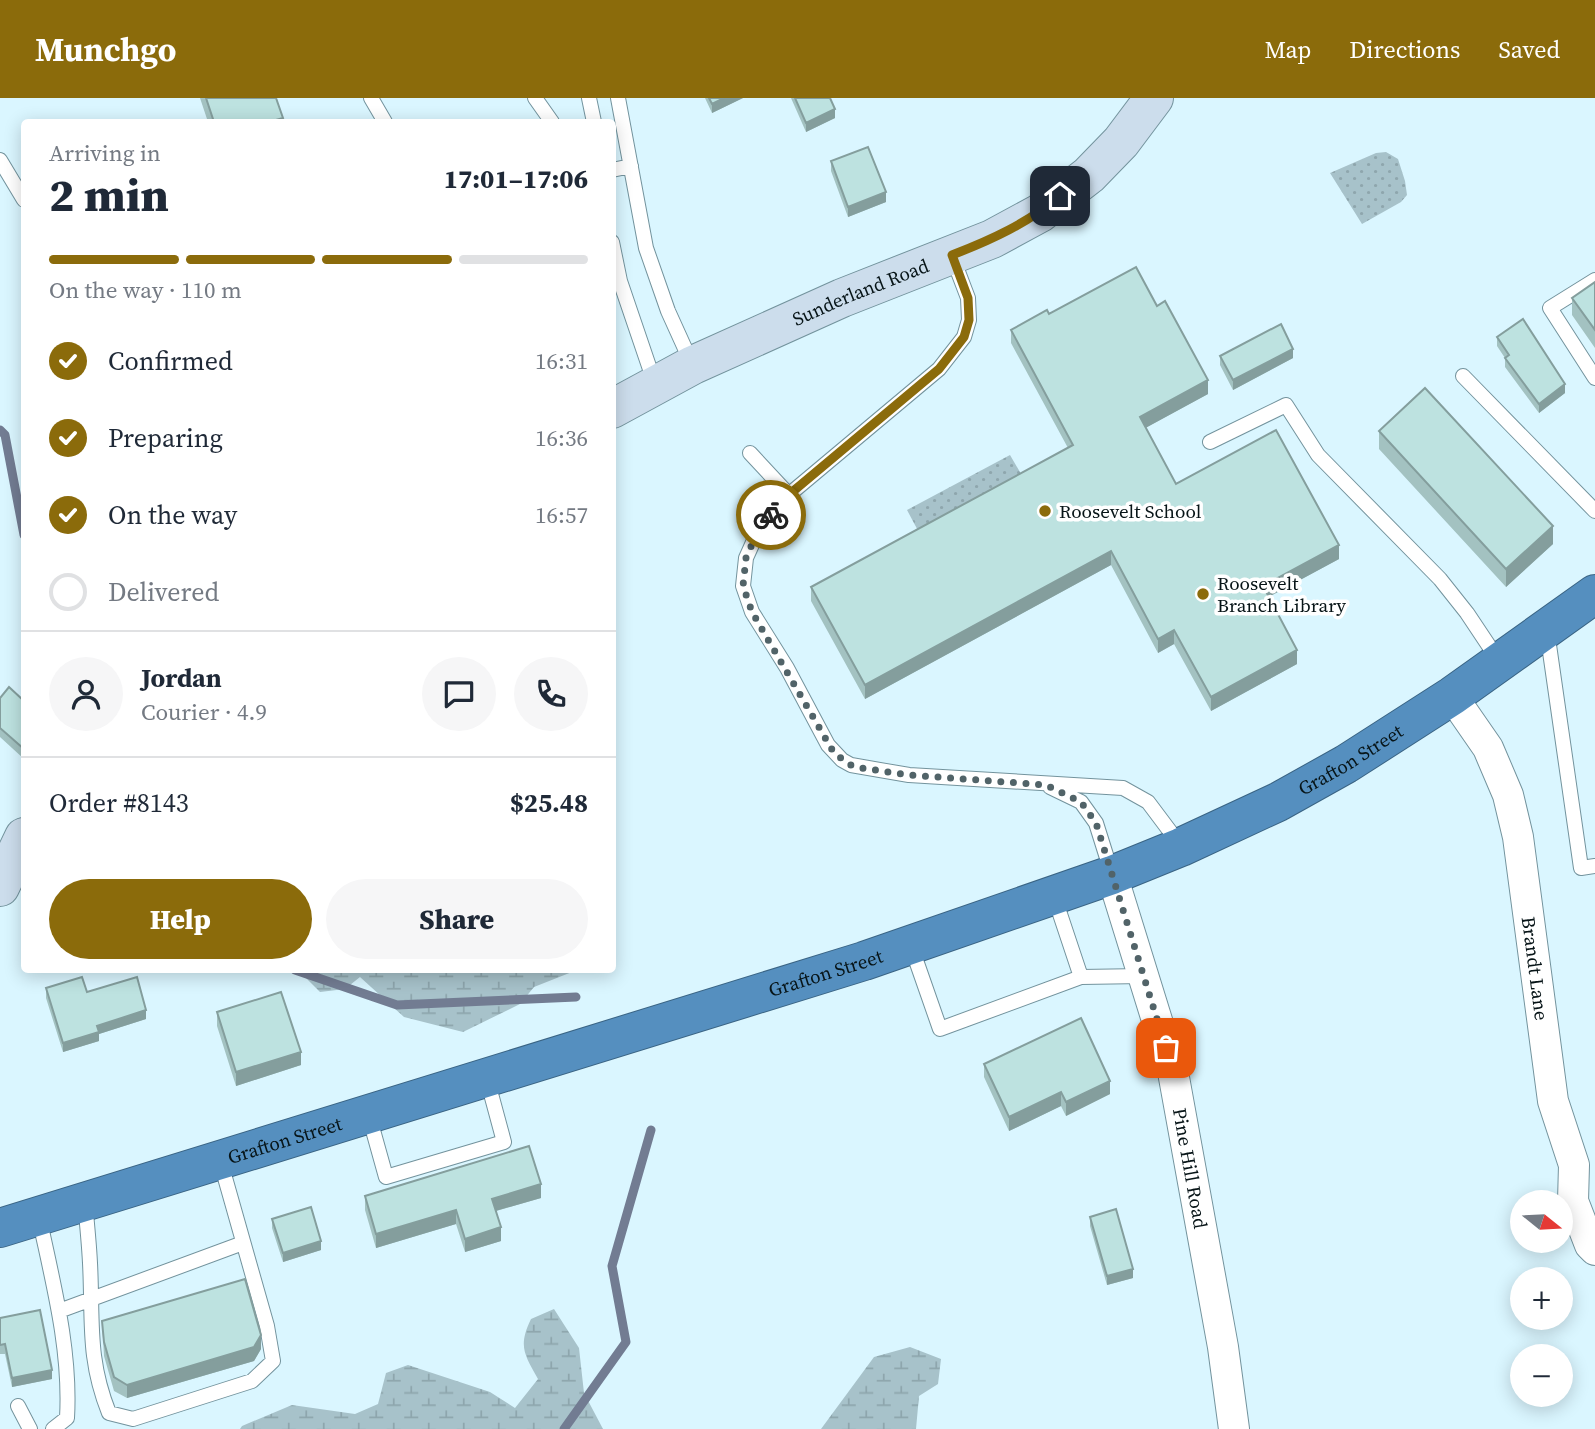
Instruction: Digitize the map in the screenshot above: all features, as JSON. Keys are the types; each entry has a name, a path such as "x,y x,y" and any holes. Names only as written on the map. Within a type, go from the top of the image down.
{"highway":[{"name":"Grafton Street","path":"0,1228 487,1079 911,945 1112,875 1181,847 1278,802 1346,764 1452,696 1595,594"}],"street":[{"name":"Sunderland Road","path":"616,407 693,366 842,298 992,239 1040,213 1088,175 1121,142 1154,98"},
{"name":"Brandt Lane","path":"1452,696 1488,748 1508,795 1518,837 1554,1103 1574,1165 1573,1201 1590,1245 1595,1250"},
{"path":"0,887 21,843"},
{"name":"Pine Hill Road","path":"1112,875 1173,1072 1223,1347 1234,1429"}],"lane":[{"path":"371,98 383,119"},
{"path":"535,98 550,119"},
{"path":"589,98 593,119"},
{"path":"618,98 646,248 668,311 693,366"},
{"path":"0,160 21,195"},
{"path":"616,169 631,166"},
{"path":"952,255 968,298 969,320 964,337 939,369 789,495 759,528 746,558 743,586 752,612 834,753 851,765 909,775 1122,788 1148,802 1181,847"},
{"path":"616,262 620,281 656,386"},
{"path":"1595,280 1550,308 1595,378"},
{"path":"1463,376 1595,511"},
{"path":"1210,442 1286,405 1318,455 1440,579 1500,662"},
{"path":"750,453 789,495"},
{"path":"1547,629 1581,868 1595,866"},
{"path":"1046,785 1081,802 1089,812 1096,823 1112,875"},
{"path":"1054,895 1081,978"},
{"path":"911,945 940,1029 1081,978 1143,976"},
{"path":"368,1114 386,1177 504,1142 487,1079"},
{"path":"85,1202 91,1338 99,1386 109,1413 133,1419 252,1381 273,1361 267,1326 219,1159"},
{"path":"39,1216 59,1311 69,1386 67,1418 53,1429"},
{"path":"59,1311 243,1243"},
{"path":"19,1406 30,1429"}],"green space":[{"path":"1386,152 1398,159 1407,195 1401,202 1362,224 1330,173 1376,153"},
{"path":"1010,455 1027,484 923,540 907,510"},
{"path":"301,973 569,973 534,987 520,1004 463,1032 404,1017 360,977 345,989 320,992"},
{"path":"554,1309 579,1348 584,1393 603,1429 240,1429 292,1405 355,1414 378,1404 386,1373 408,1365 490,1392 515,1408 538,1379 524,1350 527,1328 531,1319"},
{"path":"910,1347 941,1359 938,1384 919,1396 916,1429 821,1429 874,1357"}],"building":[{"path":"206,98 276,98 283,118 280,119 213,119"},
{"path":"709,98 724,98 712,104"},
{"path":"795,98 830,98 835,109 806,123"},
{"path":"868,147 886,192 848,207 831,161"},
{"path":"1136,267 1157,306 1165,301 1208,380 1140,417 1176,484 1276,430 1339,545 1263,586 1297,650 1211,697 1174,630 1158,639 1111,551 865,685 811,587 1073,445 1011,330 1047,310 1049,314"},
{"path":"1595,282 1595,330 1572,298"},
{"path":"1523,319 1565,384 1539,404 1505,358 1509,355 1497,337"},
{"path":"1281,324 1293,349 1233,380 1220,356"},
{"path":"1425,388 1553,526 1506,569 1379,431"},
{"path":"9,687 21,698 21,746 0,728 0,698"},
{"path":"82,977 87,992 137,977 146,1010 97,1026 99,1032 63,1043 46,988"},
{"path":"281,992 301,1052 236,1072 217,1012"},
{"path":"1081,1018 1110,1081 1066,1102 1061,1092 1009,1117 984,1064"},
{"path":"529,1146 541,1184 492,1199 501,1227 465,1239 456,1210 376,1234 365,1196"},
{"path":"311,1207 321,1241 283,1253 272,1219"},
{"path":"1116,1209 1133,1269 1107,1276 1090,1217"},
{"path":"245,1279 261,1335 254,1347 127,1385 114,1377 104,1342 102,1321"},
{"path":"40,1310 52,1370 12,1378 5,1344 0,1345 0,1318"}],"waterway":[{"path":"0,430 5,435 21,519"},
{"path":"304,973 397,1005 576,997"},
{"path":"564,1429 626,1342 612,1266 651,1130"}],"way so far":[{"path":"771,515 759,528 746,558 743,586 752,612 787,668 828,745 842,760 861,768 909,775 1046,785 1081,802 1096,823 1166,1048"}],"place":[{"name":"Roosevelt School","path":"1045,511"},
{"name":"Roosevelt Branch Library","path":"1203,594"}],"route":[{"path":"771,515 785,498 939,369 964,337 969,320 968,298 952,255 992,239 1040,213 1060,196"}]}
